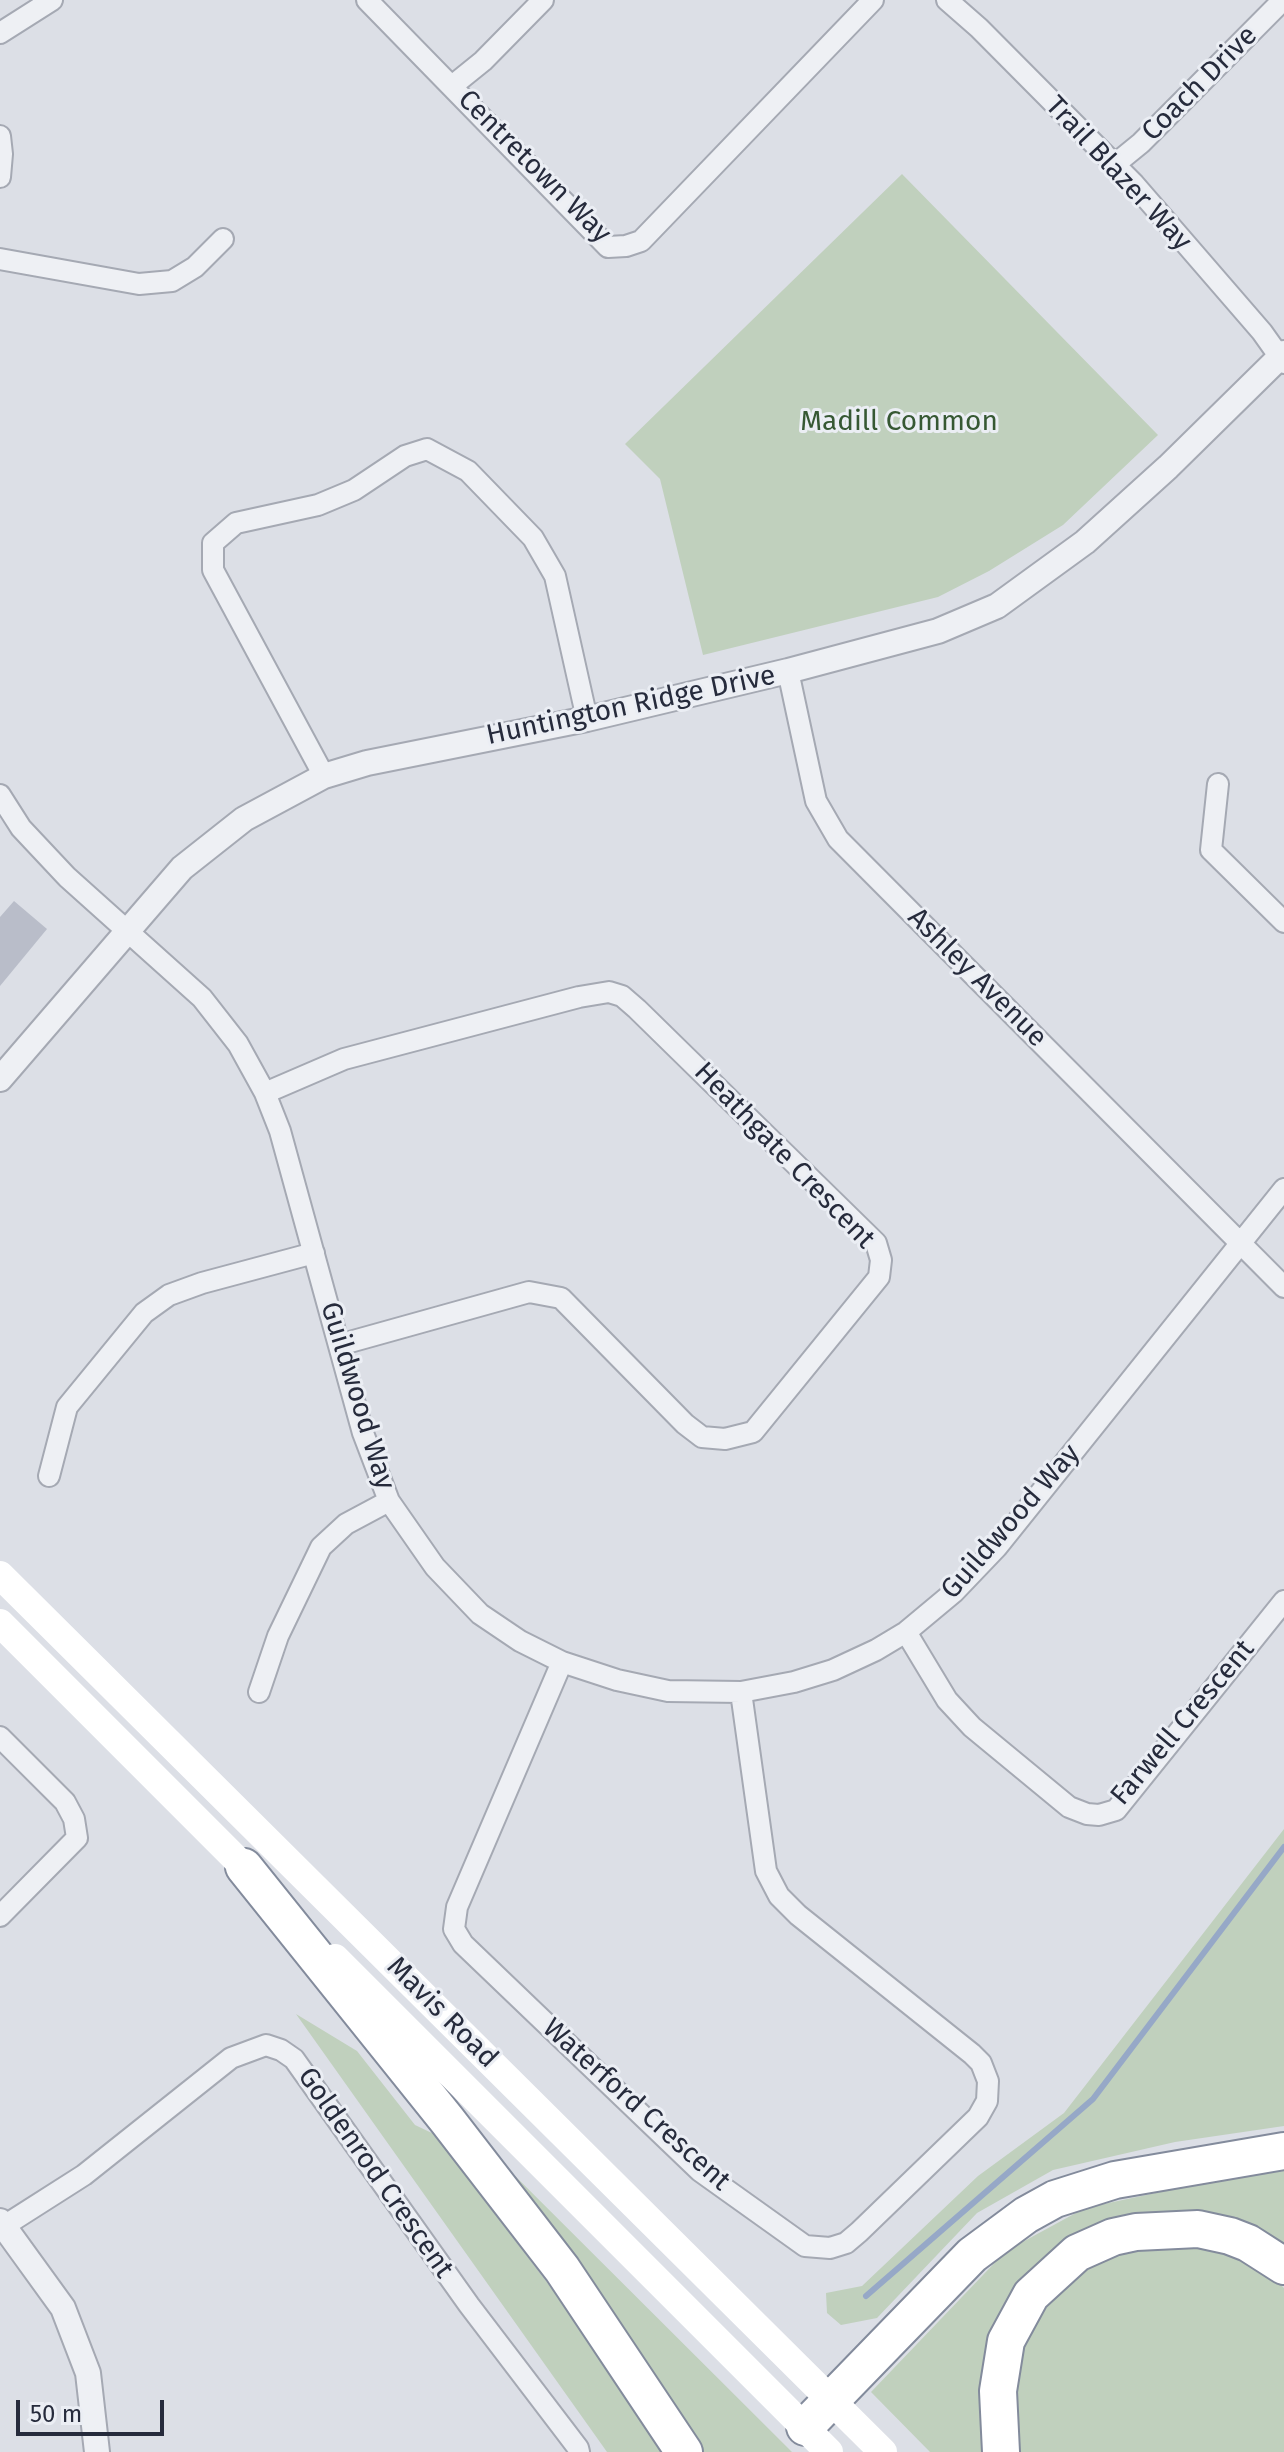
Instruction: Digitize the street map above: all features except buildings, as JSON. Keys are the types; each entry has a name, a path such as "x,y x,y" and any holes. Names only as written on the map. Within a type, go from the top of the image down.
{"highway":[{"path":"244,1867 562,2269 684,2452"},
{"path":"817,2440 831,2399 972,2255 1026,2215 1055,2199 1115,2180 1284,2151"},
{"path":"1001,2452 998,2391 1006,2341 1031,2295 1077,2253 1103,2241 1136,2232 1198,2229 1248,2243 1284,2266"}],"main road":[{"name":"Mavis Road","path":"0,1575 883,2452"},
{"name":"Mavis Road","path":"0,1623 817,2440"}],"street":[{"path":"0,33 52,0"},
{"name":"Centretown Way","path":"367,0 608,247 641,241 651,232 873,0"},
{"path":"452,86 483,61 543,0"},
{"name":"Trail Blazer Way","path":"947,0 979,28 1114,165 1282,358"},
{"name":"Coach Drive","path":"1114,165 1141,143 1283,0"},
{"path":"0,136 0,177"},
{"path":"0,259 139,284 172,281 195,267 223,239"},
{"name":"Huntington Ridge Drive","path":"0,1079 182,868 244,819 324,776 367,763 587,719 788,671 938,631 997,606 1085,542 1282,358"},
{"path":"324,776 213,570 213,543 236,523 318,505 354,490 405,456 427,449 468,471 533,538 555,576 587,719"},
{"name":"Ashley Avenue","path":"788,671 816,801 838,839 1239,1242"},
{"path":"1218,784 1211,850 1284,922"},
{"name":"Guildwood Way","path":"0,795 21,828 67,877 202,998 238,1044 265,1093 280,1131 363,1433 389,1501 435,1567 480,1614 520,1641 562,1662 617,1680 668,1691 703,1694 741,1692 794,1682 833,1670 906,1632 954,1592 997,1547 1284,1189"},
{"name":"Heathgate Crescent","path":"265,1093 344,1059 579,997 609,992 622,996 637,1009 876,1243 881,1260 879,1277 753,1432 725,1439 702,1437 685,1424 561,1298 529,1292 339,1345"},
{"path":"1239,1242 1284,1287"},
{"path":"49,1476 67,1407 144,1313 169,1295 202,1283 314,1253"},
{"path":"259,1692 278,1636 321,1547 346,1524 389,1501"},
{"name":"Farwell Crescent","path":"906,1632 947,1700 972,1727 1069,1807 1099,1815 1116,1810 1284,1601"},
{"name":"Waterford Crescent","path":"562,1662 457,1907 454,1929 463,1944 700,2171 805,2246 830,2248 846,2243 859,2232 978,2117 987,2101 988,2081 981,2063 972,2054 798,1915 779,1896 766,1871 741,1692"},
{"path":"0,1737 65,1802 74,1819 77,1838 0,1916"},
{"name":"Goldenrod Crescent","path":"2,2223 84,2175 231,2058 266,2045 281,2050 294,2059 469,2305 579,2452"},
{"path":"2,2223 63,2308 88,2373 97,2452"}],"green space":[{"name":"Madill Common","path":"902,174 1158,435 1063,525 989,571 938,597 703,655 660,479 625,444"},
{"path":"1284,1829 1284,2126 1175,2142 1053,2170 977,2213 877,2318 841,2325 827,2313 826,2293 862,2286 978,2176 1064,2113"},
{"path":"296,2014 357,2051 415,2125 434,2134 565,2306 666,2452 607,2452"},
{"path":"483,2144 792,2452 696,2452"},
{"path":"1284,2171 1284,2254 1112,2225 1009,2307 990,2452 930,2452 871,2392 1006,2251 1085,2208 1193,2185"},
{"path":"1183,2243 1221,2250 1268,2273 1284,2288 1284,2452 1015,2452 1013,2376 1031,2326 1067,2282 1117,2251"}],"waterway":[{"path":"866,2296 1093,2099 1284,1847"}]}
